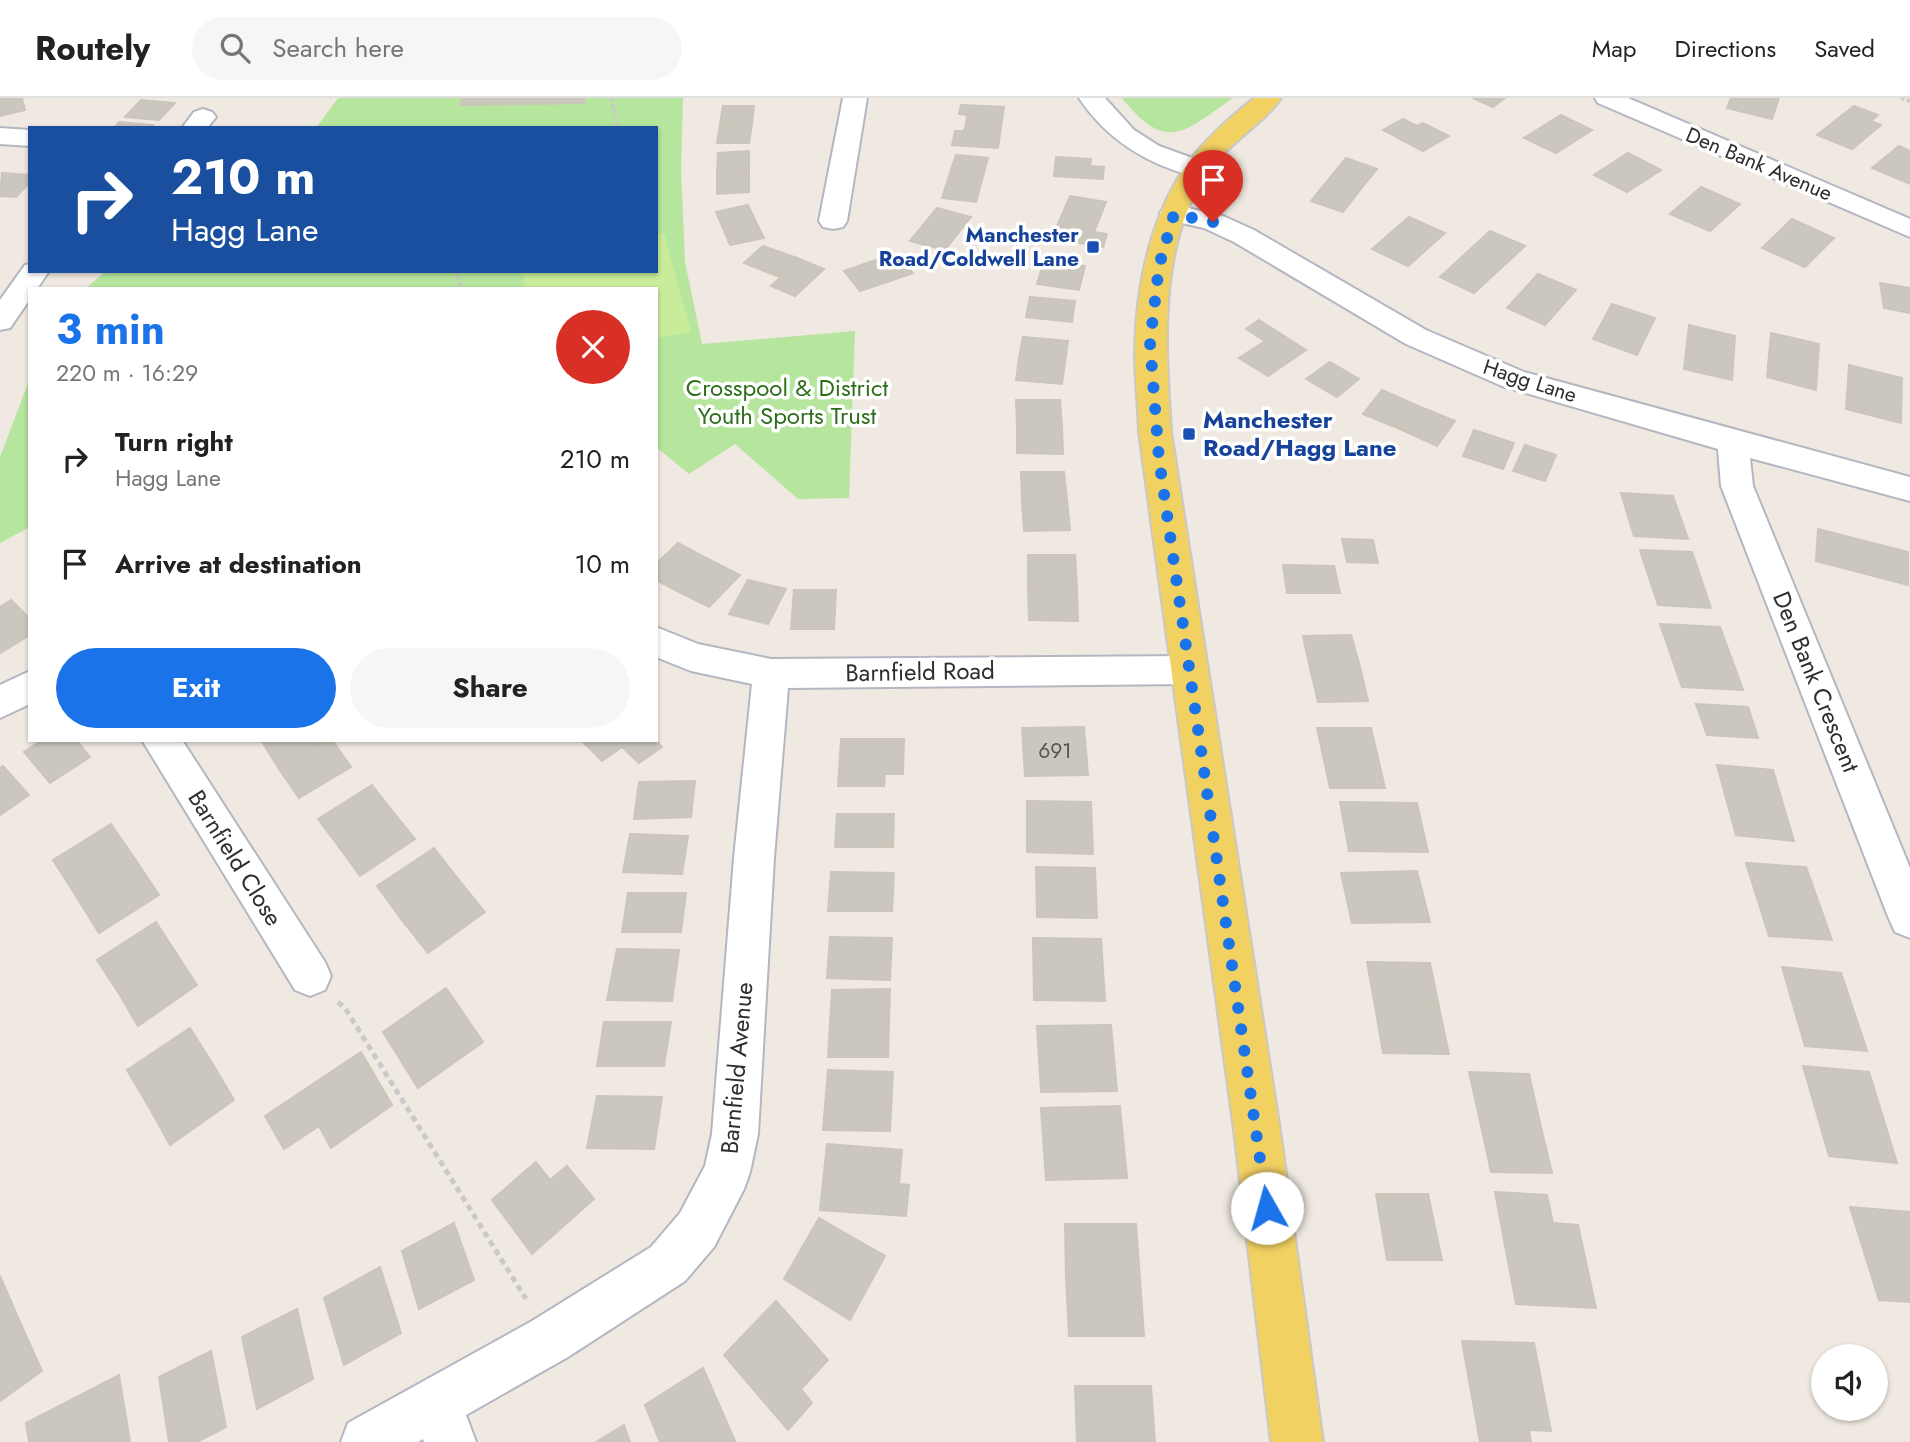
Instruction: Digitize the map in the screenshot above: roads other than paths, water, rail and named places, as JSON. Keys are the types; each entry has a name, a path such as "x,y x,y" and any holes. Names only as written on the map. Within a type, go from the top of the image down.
{"main road":[{"path":"1269,98 1243,120 1196,169 1174,214 1159,266 1150,343 1156,432 1256,1130 1297,1442"}],"street":[{"path":"833,221 855,98"},
{"path":"1091,98 1125,135 1150,151 1196,169"},
{"name":"Den Bank Avenue","path":"1608,98 1910,229"},
{"path":"0,136 28,138"},
{"name":"Hagg Lane","path":"1174,214 1213,222 1244,236 1416,337 1513,379 1910,489"},
{"path":"0,321 34,273"},
{"name":"Den Bank Crescent","path":"1733,442 1738,486 1910,919"},
{"name":"Barnfield Road","path":"658,642 691,657 771,674 1188,670"},
{"name":"Barnfield Avenue","path":"367,1442 443,1422 550,1339 668,1264 697,1230 727,1172 735,1133 754,858 771,674"},
{"path":"0,703 28,687"},
{"name":"Barnfield Close","path":"161,742 310,976"}],"place":[{"name":"Manchester Road/Coldwell Lane","path":"1093,247"},
{"name":"Manchester Road/Hagg Lane","path":"1189,434"}],"park label":[{"name":"Crosspool & District Youth Sports Trust","path":"787,402"}]}
